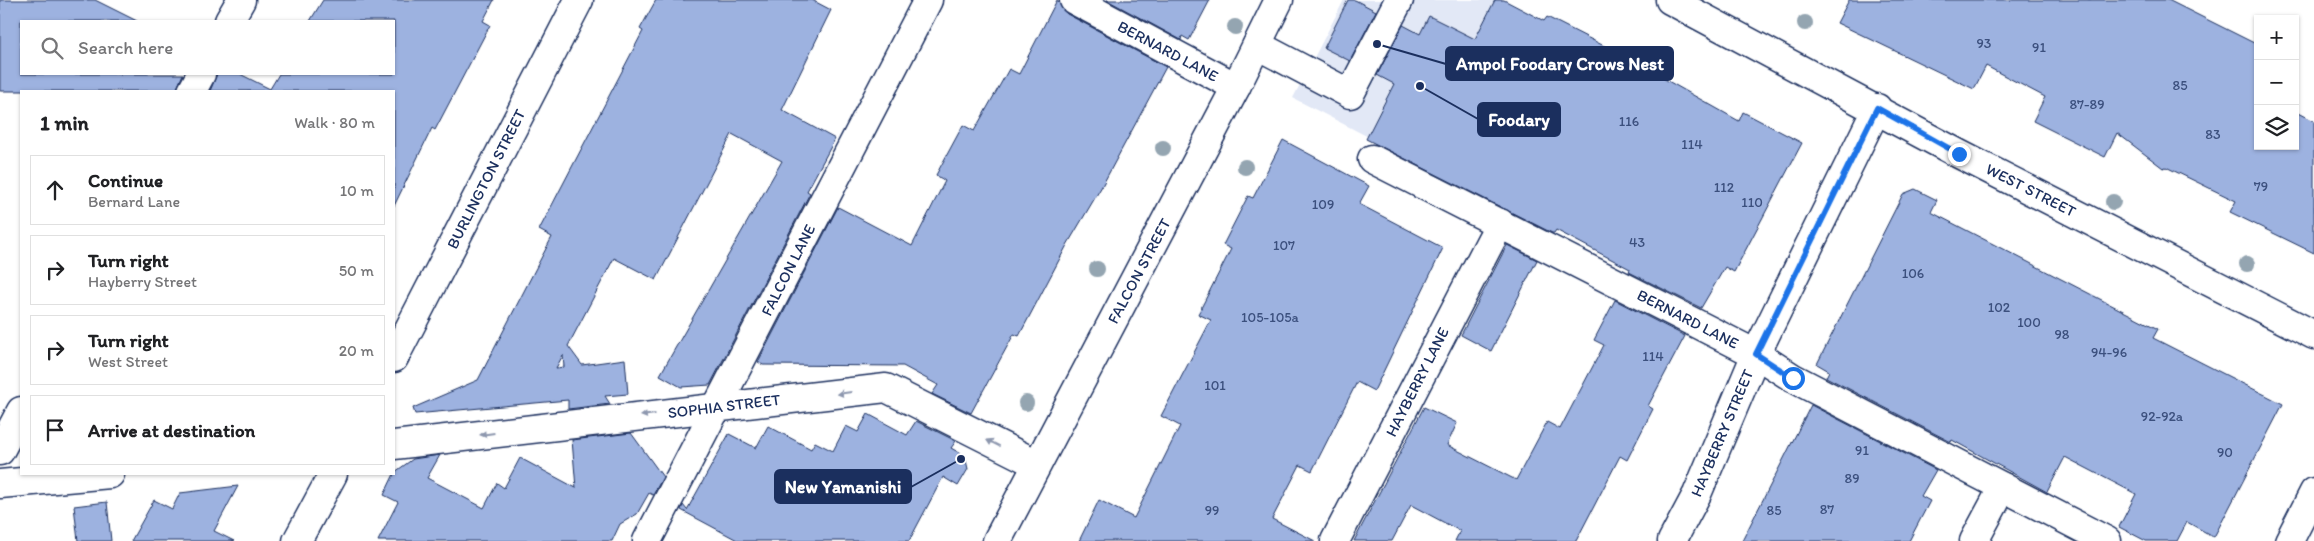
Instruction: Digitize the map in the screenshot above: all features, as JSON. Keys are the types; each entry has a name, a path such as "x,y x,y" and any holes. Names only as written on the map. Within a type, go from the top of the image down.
{"street":[{"path":"231,20 241,0"},
{"name":"BURLINGTON STREET","path":"395,356 579,0"},
{"name":"FALCON LANE","path":"647,541 928,0"},
{"name":"BERNARD LANE","path":"1074,0 1236,87"},
{"name":"FALCON STREET","path":"996,541 1236,87 1279,0"},
{"path":"1257,45 1350,94 1399,0"},
{"name":"WEST STREET","path":"1670,0 1877,108 1959,154 2314,335"},
{"path":"193,90 201,75"},
{"name":"HAYBERRY STREET","path":"1672,541 1697,494 1756,354 1877,108"},
{"name":"BERNARD LANE","path":"1372,159 1756,354 1793,378 2107,541"},
{"name":"HAYBERRY LANE","path":"1335,541 1500,223"},
{"name":"SOPHIA STREET","path":"395,445 886,388 1037,464"},
{"path":"0,451 20,413"},
{"path":"0,484 99,475"},
{"path":"297,541 332,475"},
{"path":"1974,541 2003,487"},
{"path":"2289,541 2314,492"}],"shaded area":[{"path":"1344,0 1497,0 1415,161 1293,98"}],"building":[{"path":"0,0 95,0 135,20 20,20 20,75 183,75 176,90 0,91"},
{"path":"323,0 494,0 483,21 490,25 435,130 432,128 395,204 395,90 210,90 217,75 242,75 270,89 278,75 395,75 395,20 311,20"},
{"path":"656,0 812,0 831,10 782,110 835,139 807,191 810,193 710,385 681,387 660,375 782,161 732,134 656,280 614,258 568,346 582,365 625,359 628,394 605,396 610,404 568,409 568,400 415,414 413,408 478,380 552,237 539,230 643,31 640,29","holes":["563,355 564,367 556,368"]},
{"path":"1057,0 1067,14 1166,67 1102,186 1067,245 1019,336 1014,334 971,413 932,394 938,385 903,366 763,365 758,362 838,207 912,246 945,181 936,175 963,125 974,131 1009,69 1019,74"},
{"path":"1107,0 1210,0 1189,40 1182,36 1181,40"},
{"path":"1348,0 1355,0 1376,11 1350,61 1324,48"},
{"path":"1495,0 1504,0 1544,21 1547,17 1620,54 1739,121 1743,112 1802,143 1734,272 1725,267 1701,308 1629,272 1630,269 1556,230 1552,233 1366,139 1394,84 1377,75 1403,25 1420,34 1429,16 1475,39"},
{"path":"1849,0 2168,0 2254,43 2254,150 2299,150 2299,113 2314,121 2314,253 2230,212 2236,201 2166,167 2163,168 2117,133 2105,157 2033,121 2045,97 1986,66 1974,89 1837,23"},
{"path":"1283,140 1369,186 1359,204 1443,248 1374,391 1357,382 1312,471 1300,465 1272,519 1315,541 1079,541 1099,500 1134,518 1180,426 1161,416 1211,320 1198,314 1231,249 1223,245 1248,196 1253,198"},
{"path":"1915,189 1937,200 1931,212 2158,329 2153,338 2283,404 2214,537 2187,522 2177,541 2146,541 2119,527 2136,494 2065,457 2047,492 1952,440 1951,442 1826,377 1829,371 1817,364 1903,194"},
{"path":"1507,245 1537,260 1491,351 1461,335"},
{"path":"1615,300 1685,336 1648,406 1653,409 1627,460 1620,456 1576,541 1455,541 1460,531 1411,505 1392,541 1354,541 1424,407 1457,423 1447,445 1516,480 1547,422 1560,429 1604,345 1594,340"},
{"path":"1811,405 1936,470 1921,496 1930,501 1909,541 1742,541"},
{"path":"868,414 907,435 916,421 956,441 951,448 965,456 968,469 958,486 943,477 909,541 739,541 681,510 683,505 687,510 729,434 756,448 768,426 811,449 815,442 833,451 846,426 858,432"},
{"path":"631,433 663,477 653,495 649,493 637,514 620,524 612,541 378,541 398,502 384,495 395,472 413,459 440,455 427,478 484,508 497,483 504,488 520,458 576,488 572,440"},
{"path":"238,486 214,531 234,541 131,541 154,500 172,509 180,493"},
{"path":"107,502 111,541 78,541 74,506"}],"place":[{"name":"Ampol Foodary Crows Nest","path":"1377,44"},
{"name":"Foodary","path":"1420,86"},
{"name":"New Yamanishi","path":"961,459"}],"route":[{"path":"1793,378 1756,354 1877,108 1959,154"}]}
